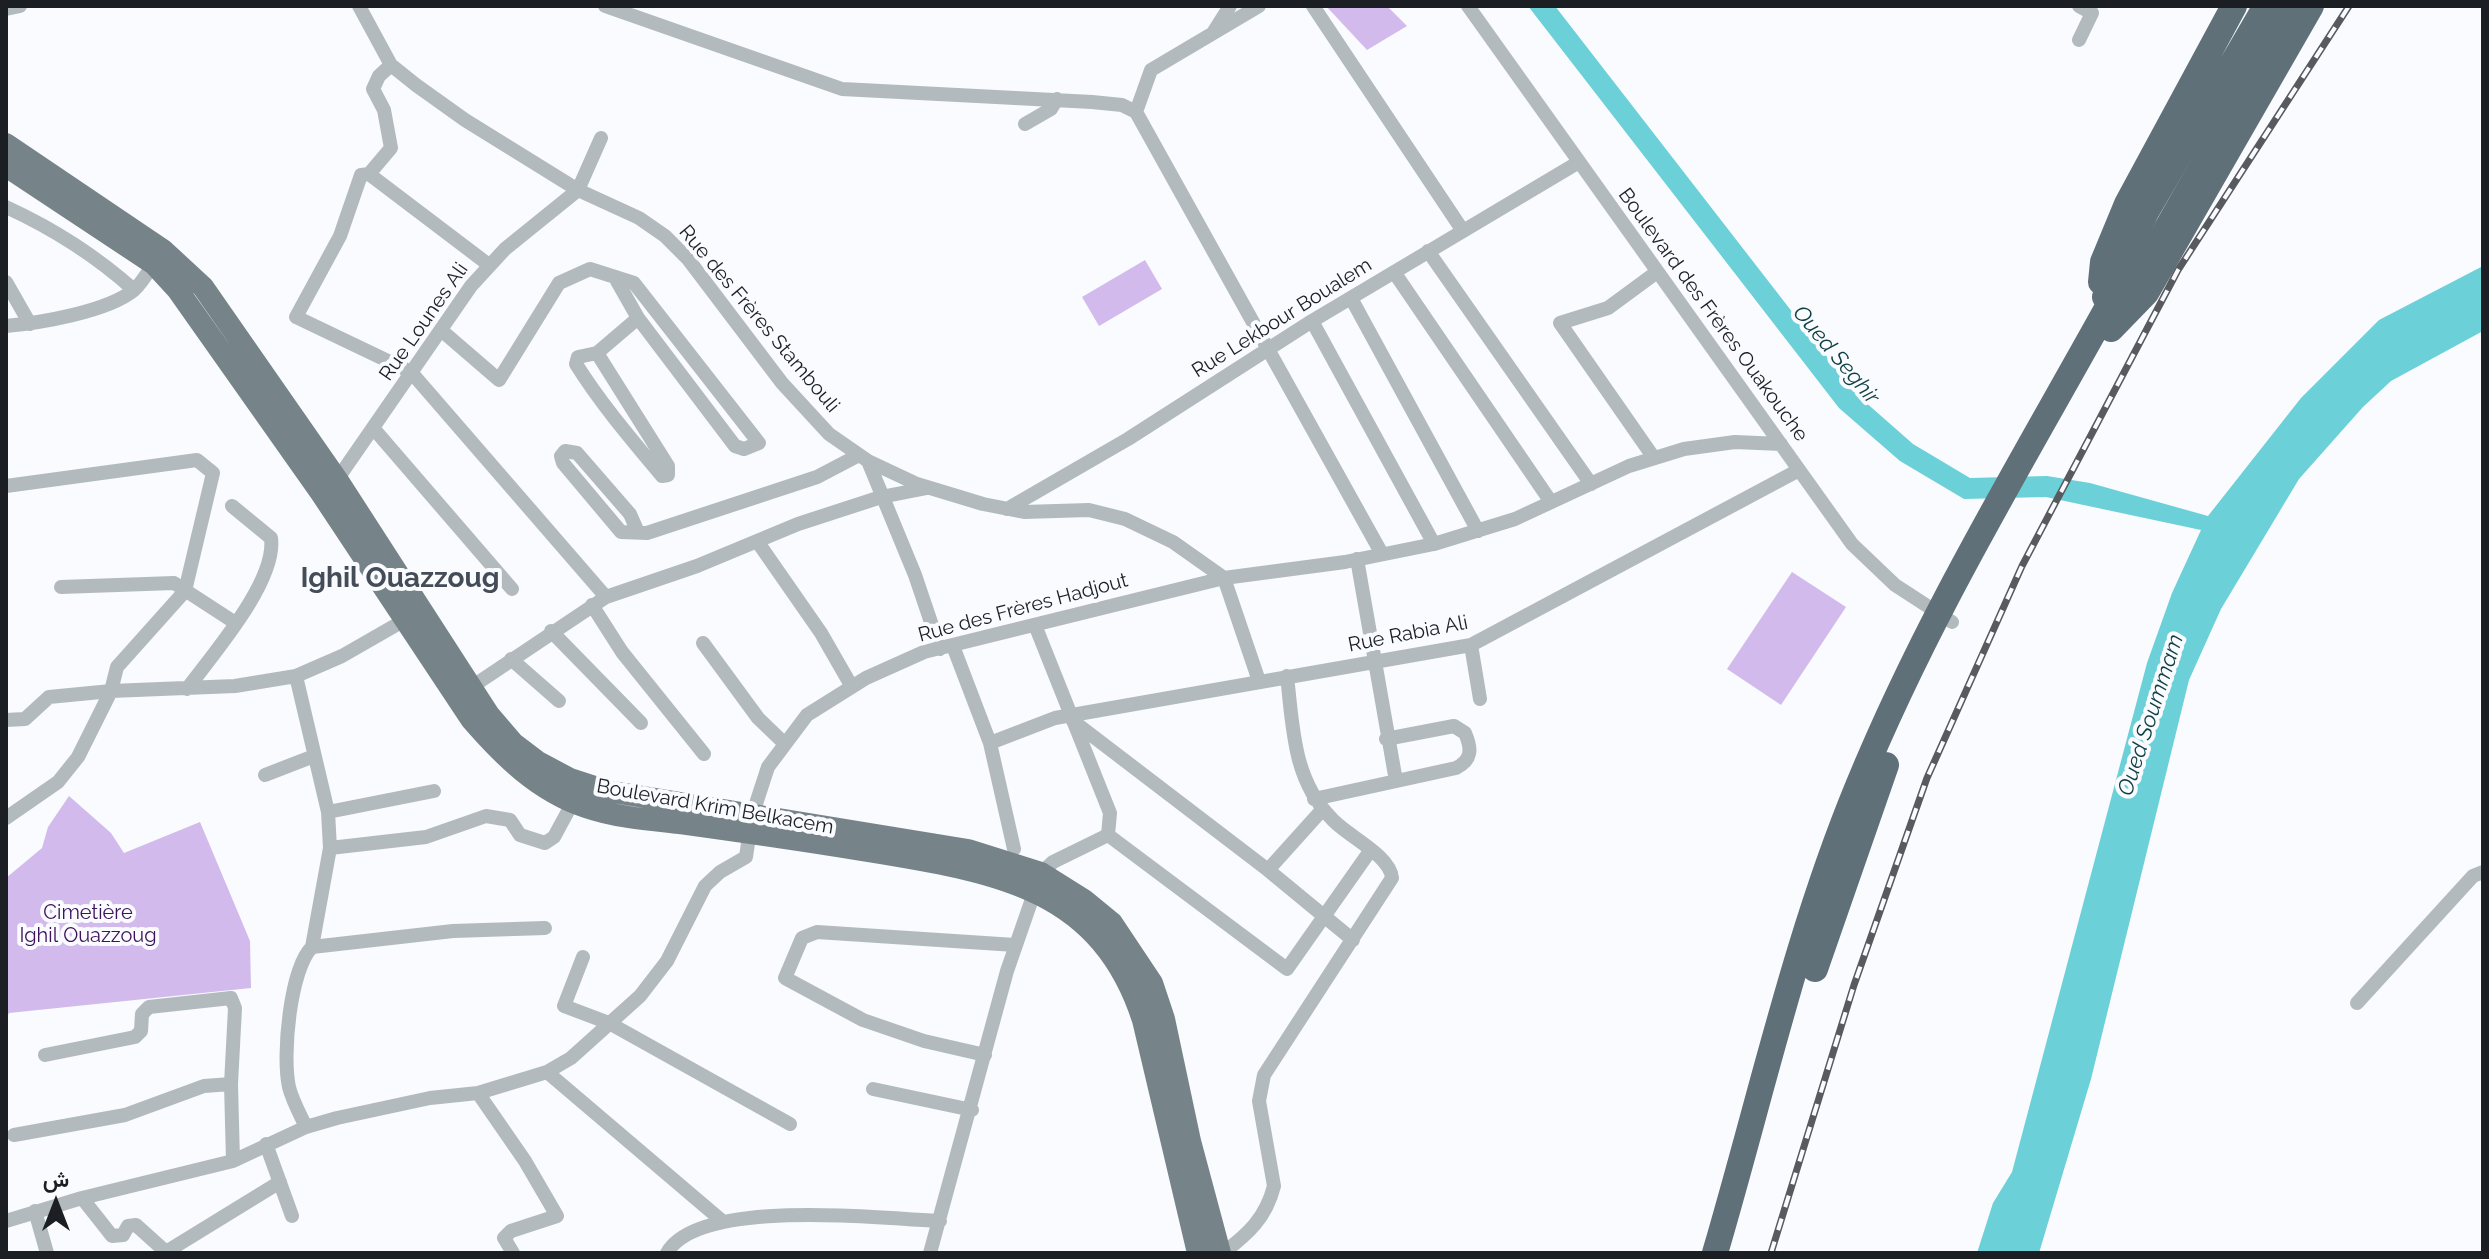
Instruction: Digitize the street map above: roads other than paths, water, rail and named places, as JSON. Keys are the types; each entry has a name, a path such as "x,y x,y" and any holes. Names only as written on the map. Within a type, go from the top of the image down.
{"highway":[{"path":"2080,359 2101,285 2103,262 2141,179 2234,6"},
{"path":"1715,1253 1825,873 1883,727 2027,465 2080,359 2113,278 2146,212 2266,6"},
{"path":"2080,359 2297,11 2318,6"},
{"path":"2111,329 2146,293 2297,11"},
{"path":"2027,465 2111,329 2127,286"},
{"path":"1732,1253 1849,863 1945,618"}],"main road":[{"name":"Boulevard Krim Belkacem","path":"6,144 203,287 411,615 471,719 498,751 554,793 622,817 751,825 968,850 1084,900 1112,923 1152,983 1164,1019 1190,1141 1222,1253"},
{"name":"Boulevard Krim Belkacem","path":"6,166 159,257"},
{"name":"Boulevard Krim Belkacem","path":"411,615 513,743 538,762 570,779 751,825"},
{"name":"Boulevard Krim Belkacem","path":"1037,882 1096,933 1132,987 1198,1253"}],"street":[{"path":"6,9 20,6"},
{"name":"Rue des Frères Stambouli","path":"359,6 391,65 465,120 578,190 639,218 665,236 688,259 768,368 829,434 863,458 929,487 1007,509 1024,512 1089,510 1125,519 1173,542 1224,578"},
{"path":"605,6 645,13 842,89 1057,99 1122,105 1136,112 1382,554"},
{"path":"1211,35 1230,6"},
{"path":"1136,112 1151,70 1259,6"},
{"path":"1313,6 1463,231"},
{"name":"Boulevard des Frères Ouakouche","path":"1468,6 1852,544 1895,585 1945,618"},
{"path":"2079,40 2089,8"},
{"path":"391,65 379,76 373,89 384,110 391,148 369,174 361,175 340,236 296,317 411,372 606,597"},
{"path":"1025,124 1051,109 1057,99"},
{"path":"578,190 601,138"},
{"name":"Rue Lekbour Boualem","path":"1007,509 1128,439 1268,348 1579,162"},
{"path":"369,174 489,265"},
{"name":"Rue Lounes Ali","path":"329,487 374,429 411,372 489,265 578,190"},
{"path":"6,207 42,223 99,259 134,290"},
{"path":"1428,251 1591,484"},
{"path":"6,326 30,324 104,305 134,290 159,257"},
{"path":"441,330 499,380 559,283 590,269 617,281 634,283 759,443 744,449 735,446 638,318 617,281"},
{"path":"1394,272 1551,502"},
{"path":"1654,458 1560,323 1608,308 1657,272"},
{"path":"6,282 30,324"},
{"path":"1351,298 1478,531"},
{"path":"597,353 668,466 668,475 662,476 591,389 576,364 578,357 597,353 638,318"},
{"path":"1312,321 1434,544"},
{"path":"374,429 512,589"},
{"name":"Rue des Frères Hadjout","path":"6,1221 82,1198 233,1161 306,1127 430,1098 478,1093 547,1072 571,1058 640,996 667,961 705,886 720,872 746,857 751,825 768,767 807,715 852,687 924,652 1224,578 1357,559 1434,544 1515,519 1591,484 1684,449 1735,442 1781,444"},
{"path":"637,530 630,514 577,453 565,451 561,456 563,463 621,532 637,530 647,533 817,477 863,458 990,743 1014,849"},
{"path":"6,486 201,461 213,473 185,591 117,667 111,691 78,757 58,782 6,818"},
{"name":"Rue Rabia Ali","path":"990,743 1070,718 1259,681 1471,645 1799,470"},
{"path":"470,688 606,597 881,497 929,487"},
{"path":"187,689 261,583 273,553 271,538 232,506"},
{"path":"757,541 821,633 852,687"},
{"path":"1357,559 1386,739 1396,781"},
{"path":"1224,578 1259,681"},
{"path":"61,587 174,583 234,622"},
{"path":"592,605 622,652 704,754"},
{"path":"6,720 25,719 49,697 235,686 296,676 342,656 411,615"},
{"path":"1035,625 1110,813 1108,835"},
{"path":"551,631 641,723"},
{"path":"703,643 758,718 785,744"},
{"path":"1471,645 1480,699"},
{"path":"511,659 559,701"},
{"path":"296,676 328,812 330,848 312,947 305,955 295,981 287,1068 289,1087 306,1127"},
{"path":"1222,1253 1250,1233 1271,1199 1274,1186 1259,1101 1264,1075 1392,878 1389,867 1318,805 1298,762 1287,676"},
{"path":"1070,718 1268,870 1353,940"},
{"path":"1268,870 1318,805 1396,781 1456,768 1468,760 1469,745 1465,733 1454,726 1386,739"},
{"path":"265,775 314,756"},
{"path":"328,812 434,791"},
{"path":"330,848 426,837 486,816 510,820 520,835 545,843 554,837 573,802"},
{"path":"930,1253 972,1110 1015,945 1037,882 1053,862 1108,835"},
{"path":"1108,835 1287,969 1322,915 1370,851"},
{"path":"2357,1003 2473,876 2483,872"},
{"path":"312,947 453,931 545,928"},
{"path":"985,1055 924,1041 863,1020 785,978 802,938 817,932 1015,945"},
{"path":"583,957 564,1006 609,1023 790,1124"},
{"path":"45,1055 135,1037 141,1031 142,1014 149,1007 231,998 235,1008 231,1084 233,1161"},
{"path":"547,1072 721,1220"},
{"path":"14,1135 125,1115 204,1086 231,1084"},
{"path":"873,1089 972,1110"},
{"path":"478,1093 542,1187 557,1216 511,1231 504,1238 513,1253"},
{"path":"266,1144 292,1216"},
{"path":"82,1198 112,1236 123,1235 128,1226 136,1225 166,1252 280,1182"},
{"path":"35,1211 47,1253"},
{"path":"667,1253 688,1234 721,1220 830,1216 940,1221"}],"water":[{"name":"Oued Soummam","path":"1528,6 1555,6 1855,393 1913,444 1970,478 2047,476 2090,483 2208,516 2301,398 2379,320 2483,266 2483,331 2391,381 2363,407 2299,479 2221,609 2189,680 2091,1079 2039,1253 1977,1253 1993,1203 2012,1172 2147,663 2172,593 2201,530 2046,497 1964,499 1900,461 1839,408"}],"railway":[{"path":"1771,1253 1854,985 1927,778 2022,566 2178,270 2349,6"}],"district":[{"name":"Ighil Ouazzoug","path":"400,579"}],"water label":[{"name":"Oued Seghir","path":"1836,355"}],"park label":[{"name":"Cimetière Ighil Ouazzoug","path":"88,924"}]}
